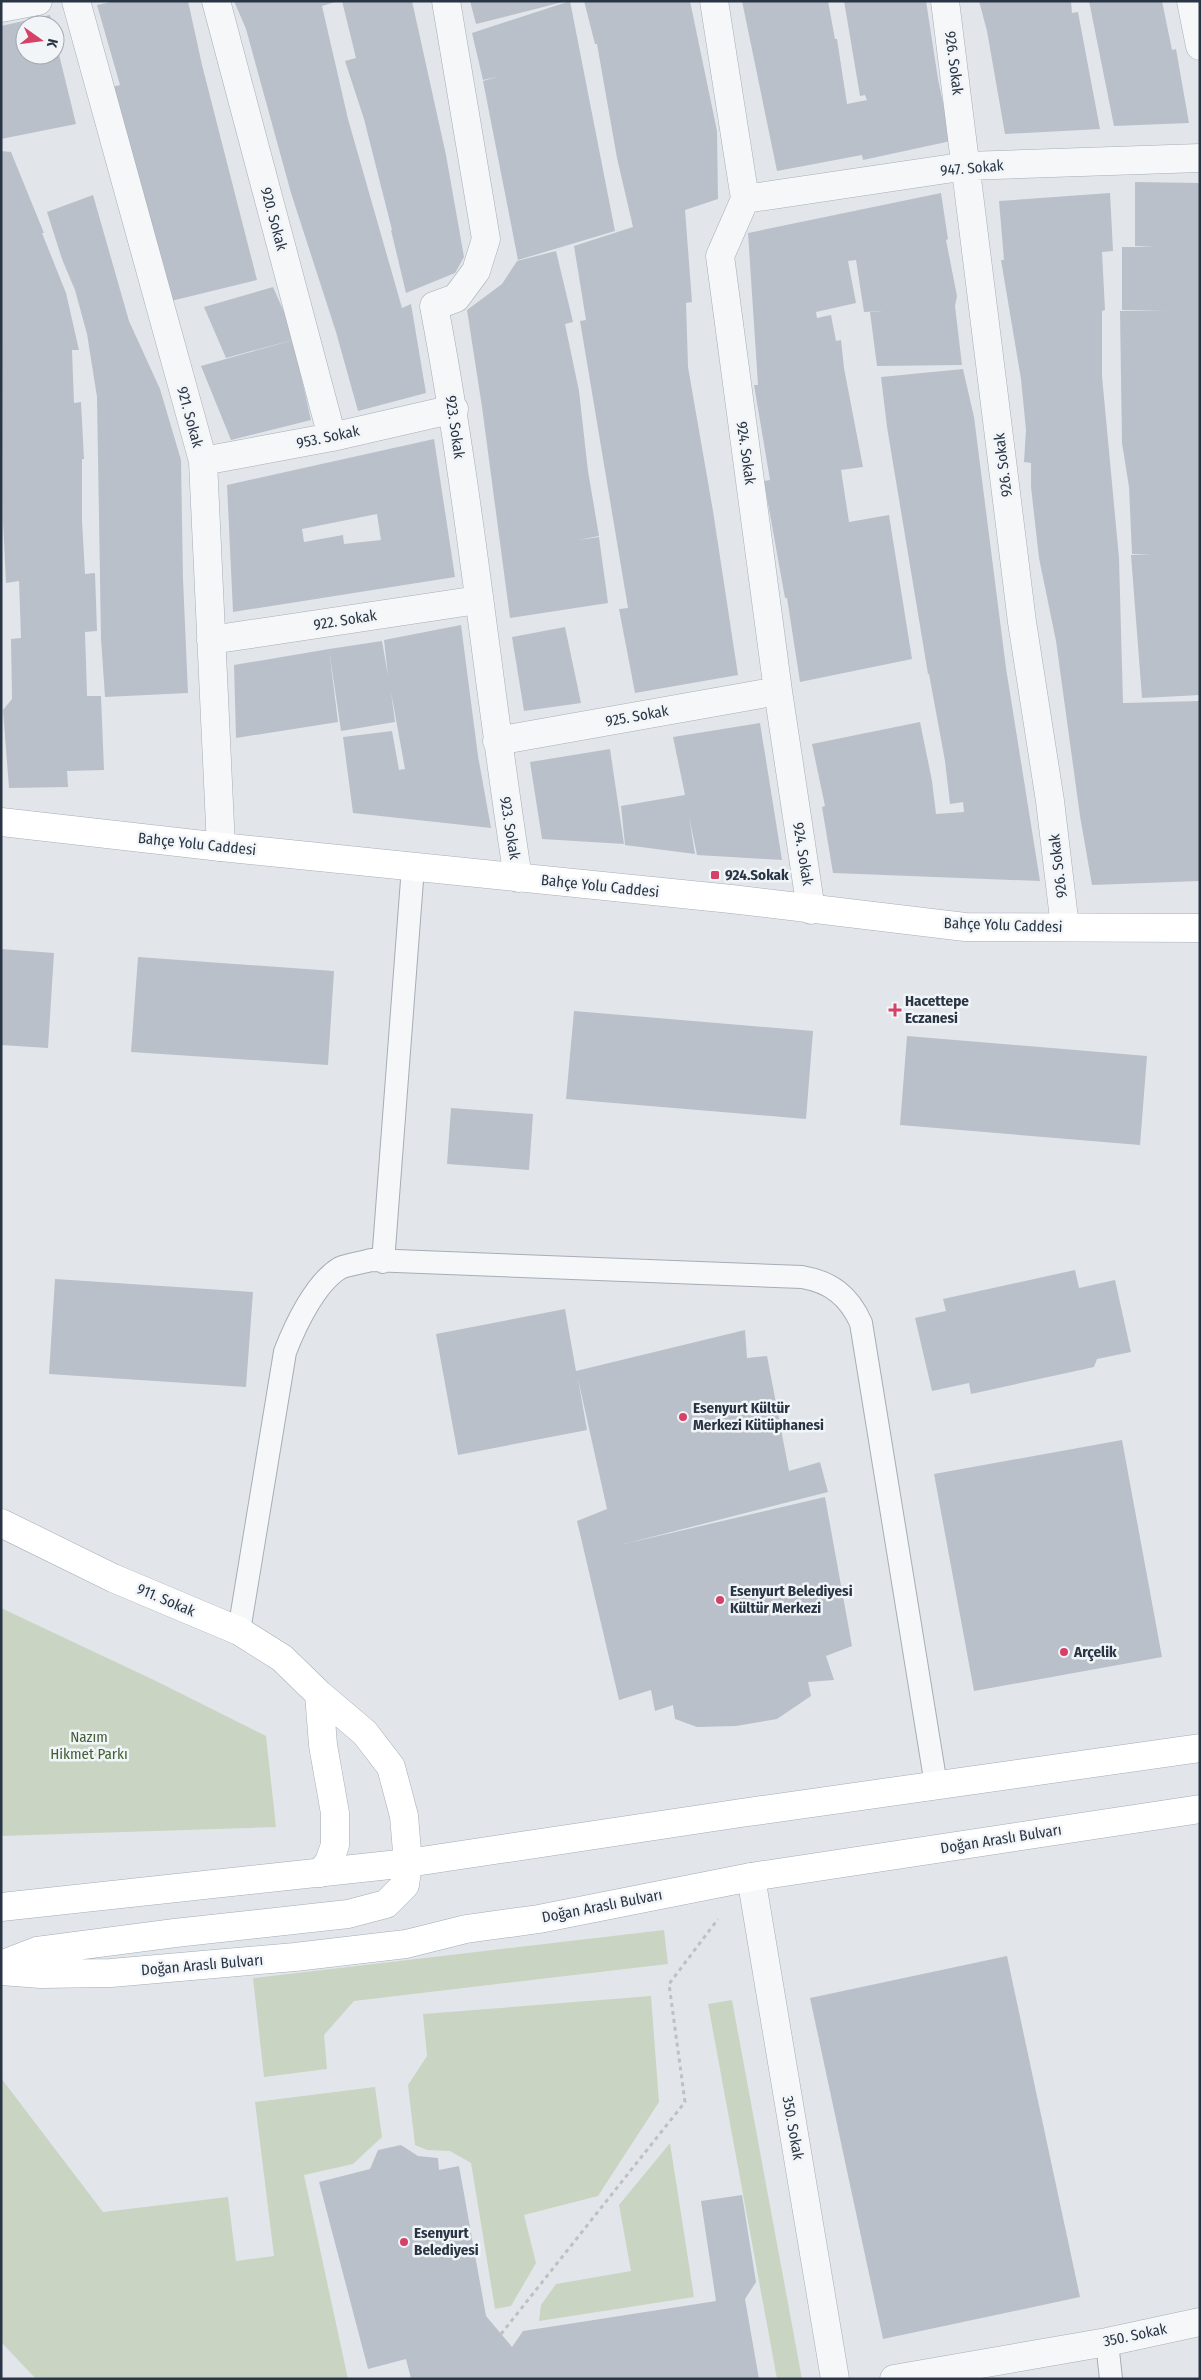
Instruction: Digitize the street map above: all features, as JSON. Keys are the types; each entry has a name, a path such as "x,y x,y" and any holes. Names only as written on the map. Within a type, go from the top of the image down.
{"main road":[{"name":"Bahçe Yolu Caddesi","path":"1,822 221,847 731,899 965,927 1200,928"},
{"name":"911. Sokak","path":"1,1523 113,1578 239,1631 282,1658 319,1694 365,1733 391,1768 404,1816 408,1862 405,1885 386,1904 348,1914 175,1933 37,1951 1,1965"},
{"path":"319,1694 323,1745 334,1813 335,1845 329,1862 320,1873"},
{"path":"1,1907 408,1862 1200,1748"},
{"name":"Doğan Araslı Bulvarı","path":"1,1972 41,1974 111,1973 295,1957 406,1944 466,1929 539,1918 751,1877 1200,1809"}],"street":[{"path":"1,8 38,1"},
{"name":"921. Sokak","path":"76,1 202,461 221,847"},
{"name":"920. Sokak","path":"216,1 332,437"},
{"name":"923. Sokak","path":"446,1 486,239 476,271 456,298 434,306 454,410 497,741 518,878"},
{"path":"714,1 745,199"},
{"name":"926. Sokak","path":"946,1 1022,622 1050,801 1065,927"},
{"path":"1191,1 1200,46"},
{"name":"947. Sokak","path":"745,199 967,166 1200,158"},
{"name":"924. Sokak","path":"745,199 720,256 778,691 811,910"},
{"name":"953. Sokak","path":"202,461 332,437 454,410"},
{"name":"922. Sokak","path":"211,640 478,600"},
{"name":"925. Sokak","path":"497,741 778,691"},
{"name":"350. Sokak","path":"751,1877 835,2379"},
{"name":"350. Sokak","path":"894,2379 1107,2342 1200,2322"}],"lane":[{"path":"383,1262 413,867"},
{"path":"239,1631 285,1352 293,1331 317,1292 340,1268 370,1260 802,1277 817,1280 832,1286 844,1296 854,1308 861,1323 936,1785"},
{"path":"1107,2342 1111,2379"}],"path":[{"path":"501,2334 685,2102 669,1984 751,1877"}],"green space":[{"name":"Nazım Hikmet Parkı","path":"1,1608 156,1681 266,1736 276,1827 1,1836"},
{"path":"664,1930 668,1964 354,2001 324,2035 327,2069 264,2077 253,1978"},
{"path":"651,1996 659,2102 598,2196 524,2215 536,2263 511,2306 495,2309 471,2163 450,2151 427,2150 415,2145 408,2085 427,2056 423,2014"},
{"path":"732,2000 802,2379 777,2379 708,2004"},
{"path":"1,2078 103,2212 228,2197 236,2261 274,2256 255,2102 375,2087 382,2137 353,2164 304,2175 348,2379 36,2379 1,2342"},
{"path":"670,2143 694,2297 539,2321 541,2305 556,2284 631,2271 619,2205"}],"building":[{"path":"115,1 188,1 202,65 257,280 171,301 112,87 120,85 97,5"},
{"path":"234,1 338,1 322,6 348,119 402,308 411,304 426,393 358,411 336,332 291,193 246,29"},
{"path":"342,1 412,1 446,155 464,257 455,273 406,293 364,119 345,61 356,58"},
{"path":"470,1 563,1 563,2 476,24"},
{"path":"570,1 615,231 518,260 483,81 497,77 483,80 472,33"},
{"path":"584,1 690,1 717,131 718,199 685,210 692,302 686,303 688,367 713,511 738,675 635,693 619,609 628,608 580,321 586,320 574,246 633,227 617,158 597,44 595,44"},
{"path":"742,1 828,1 835,39 837,39 847,104 867,100 865,95 860,96 844,1 926,1 938,79 951,141 863,160 862,155 777,171"},
{"path":"979,1 1071,1 1072,13 1078,12 1100,129 1005,134 987,31"},
{"path":"1089,1 1162,1 1172,50 1176,49 1189,123 1114,126"},
{"path":"15,23 15,65 62,65 76,124 1,139 1,26"},
{"path":"1,151 11,152 44,233 42,233 66,293 79,350 72,350 74,403 81,402 84,459 82,459 82,521 85,574 95,573 97,631 85,632 87,696 101,696 104,770 67,771 68,787 9,788 3,710 12,699 11,639 21,638 19,581 6,583 3,522"},
{"path":"1135,182 1200,183 1200,695 1142,698 1131,555 1152,555 1132,554 1129,487 1122,443 1120,311 1166,310 1122,310 1122,247 1155,247 1135,246"},
{"path":"941,193 948,239 946,240 957,296 955,306 962,365 877,366 870,312 883,311 864,312 856,260 848,261 856,303 816,312 817,318 831,315 836,341 841,340 844,368 863,467 841,470 849,522 889,515 912,659 800,682 787,598 785,598 764,481 770,480 754,385 758,385 748,233"},
{"path":"1110,193 1113,251 1102,252 1105,310 1102,311 1102,376 1119,558 1123,703 1200,701 1200,881 1092,885 1080,816 1056,641 1039,558 1031,487 1031,463 1024,462 1026,430 1021,379 1001,260 1004,260 999,201"},
{"path":"93,195 129,321 160,389 181,460 183,579 188,693 105,697 101,639 97,397 87,334 75,290 62,259 47,212"},
{"path":"556,251 573,322 565,324 579,391 588,471 599,536 578,540 599,537 608,603 510,618 467,310 502,284 517,261"},
{"path":"273,287 296,339 226,358 204,307"},
{"path":"293,340 311,420 231,440 201,366"},
{"path":"963,369 974,417 1006,668 1040,881 833,873 822,807 825,806 812,744 920,722 932,781 936,814 964,812 963,802 950,804 945,761 929,674 954,672 928,674 887,427 881,377"},
{"path":"434,439 455,577 233,612 227,485","holes":["377,514 381,540 344,544 343,535 304,542 302,529"]},
{"path":"461,625 478,756 491,828 353,813 343,737 392,731 399,770 405,769 391,692 395,722 341,731 329,649 382,641 388,676 384,640"},
{"path":"565,627 581,703 524,711 512,637"},
{"path":"329,649 338,722 236,738 234,665"},
{"path":"760,723 782,860 697,855 689,817 695,854 625,845 621,806 685,795 673,737"},
{"path":"610,749 624,844 542,839 530,762"},
{"path":"1,949 54,953 48,1048 1,1045"},
{"path":"138,957 334,971 328,1065 131,1052"},
{"path":"574,1011 813,1031 806,1119 566,1099"},
{"path":"907,1036 1147,1056 1140,1145 900,1125"},
{"path":"451,1108 533,1114 529,1170 447,1164"},
{"path":"1075,1270 1079,1288 1115,1280 1131,1352 1097,1359 1094,1367 971,1394 969,1383 932,1391 915,1318 946,1311 943,1299"},
{"path":"55,1279 253,1292 246,1387 49,1374"},
{"path":"565,1309 576,1371 745,1330 747,1358 767,1356 789,1471 820,1462 828,1492 624,1544 825,1497 852,1646 826,1656 834,1680 808,1682 811,1696 777,1719 736,1726 697,1727 675,1719 673,1705 655,1711 651,1690 619,1700 577,1521 607,1509 578,1379 587,1430 458,1455 436,1334"},
{"path":"1122,1440 1162,1657 974,1691 934,1474"},
{"path":"1007,1956 1080,2297 883,2339 810,1998"},
{"name":"Esenyurt Belediyesi","path":"401,2145 418,2156 438,2158 439,2170 459,2166 486,2316 512,2347 523,2331 716,2301 701,2201 742,2195 756,2282 745,2299 759,2379 411,2379 406,2359 368,2369 319,2182 370,2169 378,2150"}],"place":[{"name":"924.Sokak","path":"715,875"},
{"name":"Hacettepe Eczanesi","path":"895,1010"},
{"name":"Esenyurt Kültür Merkezi Kütüphanesi","path":"683,1417"},
{"name":"Esenyurt Belediyesi Kültür Merkezi","path":"720,1600"},
{"name":"Arçelik","path":"1064,1652"},
{"name":"Esenyurt Belediyesi","path":"404,2242"}]}
